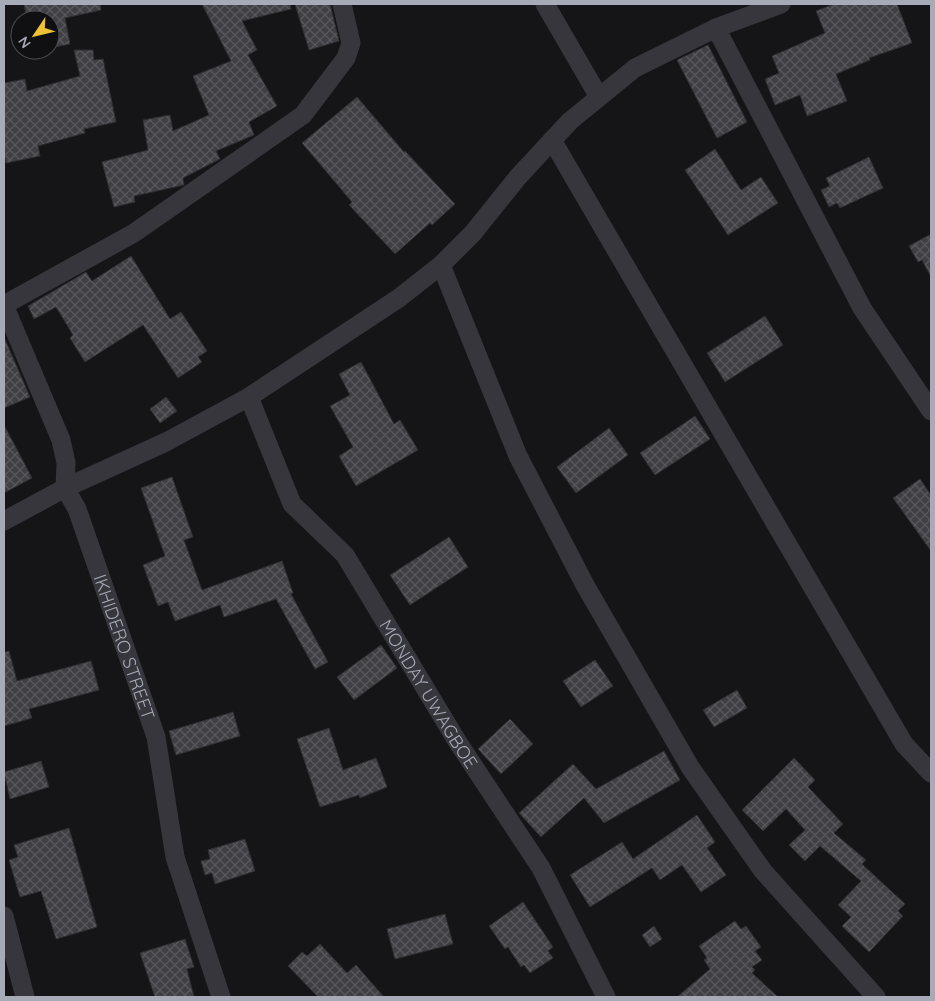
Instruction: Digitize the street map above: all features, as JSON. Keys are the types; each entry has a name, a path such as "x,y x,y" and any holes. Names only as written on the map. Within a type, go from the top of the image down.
{"street":[{"path":"65,488 66,464 61,440 4,305 134,233 303,115 346,58 351,43 342,4"},
{"path":"545,4 599,97"},
{"path":"4,521 65,488 166,442 249,397 399,298 441,265 473,233 518,177 570,120 635,68 716,28 781,4"},
{"path":"716,28 862,308 931,411"},
{"path":"552,140 904,744 931,773"},
{"path":"441,265 518,456 585,585 685,758 763,871 876,997"},
{"name":"MONDAY UWAGBOE","path":"249,397 292,504 345,554 366,586 457,741 541,868 606,997"},
{"name":"IKHIDERO STREET","path":"65,488 77,509 156,737 175,857 221,997"},
{"path":"4,916 25,997"}],"building":[{"path":"24,4 100,4 101,10 65,18 70,44 60,46 60,10 25,10"},
{"path":"202,4 290,4 291,9 242,21 257,50 248,55 277,106 249,122 254,135 216,151 220,159 183,178 184,185 134,196 135,202 114,207 102,162 148,150 143,120 170,115 173,131 209,115 193,76 231,61"},
{"path":"295,4 330,4 339,41 309,50"},
{"path":"834,4 897,4 912,43 869,58 870,60 836,74 847,101 807,116 800,95 775,105 765,79 779,73 772,56 825,33 816,11"},
{"path":"708,45 747,122 717,138 677,60"},
{"path":"74,50 93,50 94,60 103,59 116,122 84,129 85,133 38,146 40,156 6,163 4,153 4,83 25,79 27,91 80,76"},
{"path":"357,97 404,152 455,204 395,254 349,205 352,202 302,143"},
{"path":"715,149 741,190 761,177 778,203 728,235 685,170"},
{"path":"869,157 883,188 840,208 837,203 829,207 821,190 830,186 826,178"},
{"path":"931,234 931,277 922,260 918,262 909,246"},
{"path":"131,256 170,319 181,312 207,351 198,357 202,362 178,378 143,325 85,362 70,338 73,335 56,307 34,319 28,306 86,272 92,281"},
{"path":"765,316 783,345 725,382 707,353"},
{"path":"4,337 30,397 4,408"},
{"path":"361,362 394,424 400,420 418,450 356,486 339,456 353,447 330,406 350,395 339,374"},
{"path":"166,397 177,411 160,423 150,409"},
{"path":"695,416 710,439 655,475 640,453"},
{"path":"4,425 32,478 4,493"},
{"path":"609,428 628,455 576,493 557,467"},
{"path":"172,477 193,537 184,540 202,590 282,561 293,593 291,594 328,662 315,669 276,599 224,617 220,605 175,621 168,602 158,606 143,565 165,556 141,488"},
{"path":"920,479 931,495 931,551 893,498"},
{"path":"449,537 468,567 410,605 390,575"},
{"path":"381,645 397,668 354,700 337,677"},
{"path":"9,651 17,681 91,661 99,690 29,709 32,718 4,726 4,652"},
{"path":"595,660 613,686 581,707 563,681"},
{"path":"737,690 747,708 714,727 703,710"},
{"path":"233,712 240,736 176,755 169,731"},
{"path":"510,719 533,744 501,774 478,749"},
{"path":"329,728 343,770 376,758 387,787 360,798 359,795 320,807 297,739"},
{"path":"664,751 680,780 604,823 584,798 541,837 519,813 573,764 596,789"},
{"path":"794,758 815,780 808,787 843,824 834,833 866,860 862,864 905,904 898,911 903,916 869,952 842,926 851,917 838,905 861,881 820,846 805,861 789,845 805,830 786,809 763,831 742,810"},
{"path":"41,761 49,787 10,799 4,772"},
{"path":"697,815 715,842 707,848 726,875 701,892 682,865 660,880 652,868 590,907 570,875 622,842 633,859"},
{"path":"69,828 97,927 56,939 41,891 20,897 9,860 18,857 14,845"},
{"path":"245,839 255,871 215,884 212,873 205,875 201,861 210,859 208,850"},
{"path":"523,902 553,947 548,951 553,958 530,973 524,965 521,967 508,947 505,949 489,926"},
{"path":"445,914 453,944 395,959 387,929"},
{"path":"735,921 741,929 746,926 761,947 755,951 762,960 752,967 755,970 752,973 778,997 677,997 710,969 704,960 707,958 699,946"},
{"path":"654,926 662,939 650,947 642,935"},
{"path":"185,939 194,967 187,969 194,997 155,997 140,953"},
{"path":"320,944 347,973 356,965 384,997 318,997 288,966 302,952 307,956"}]}
